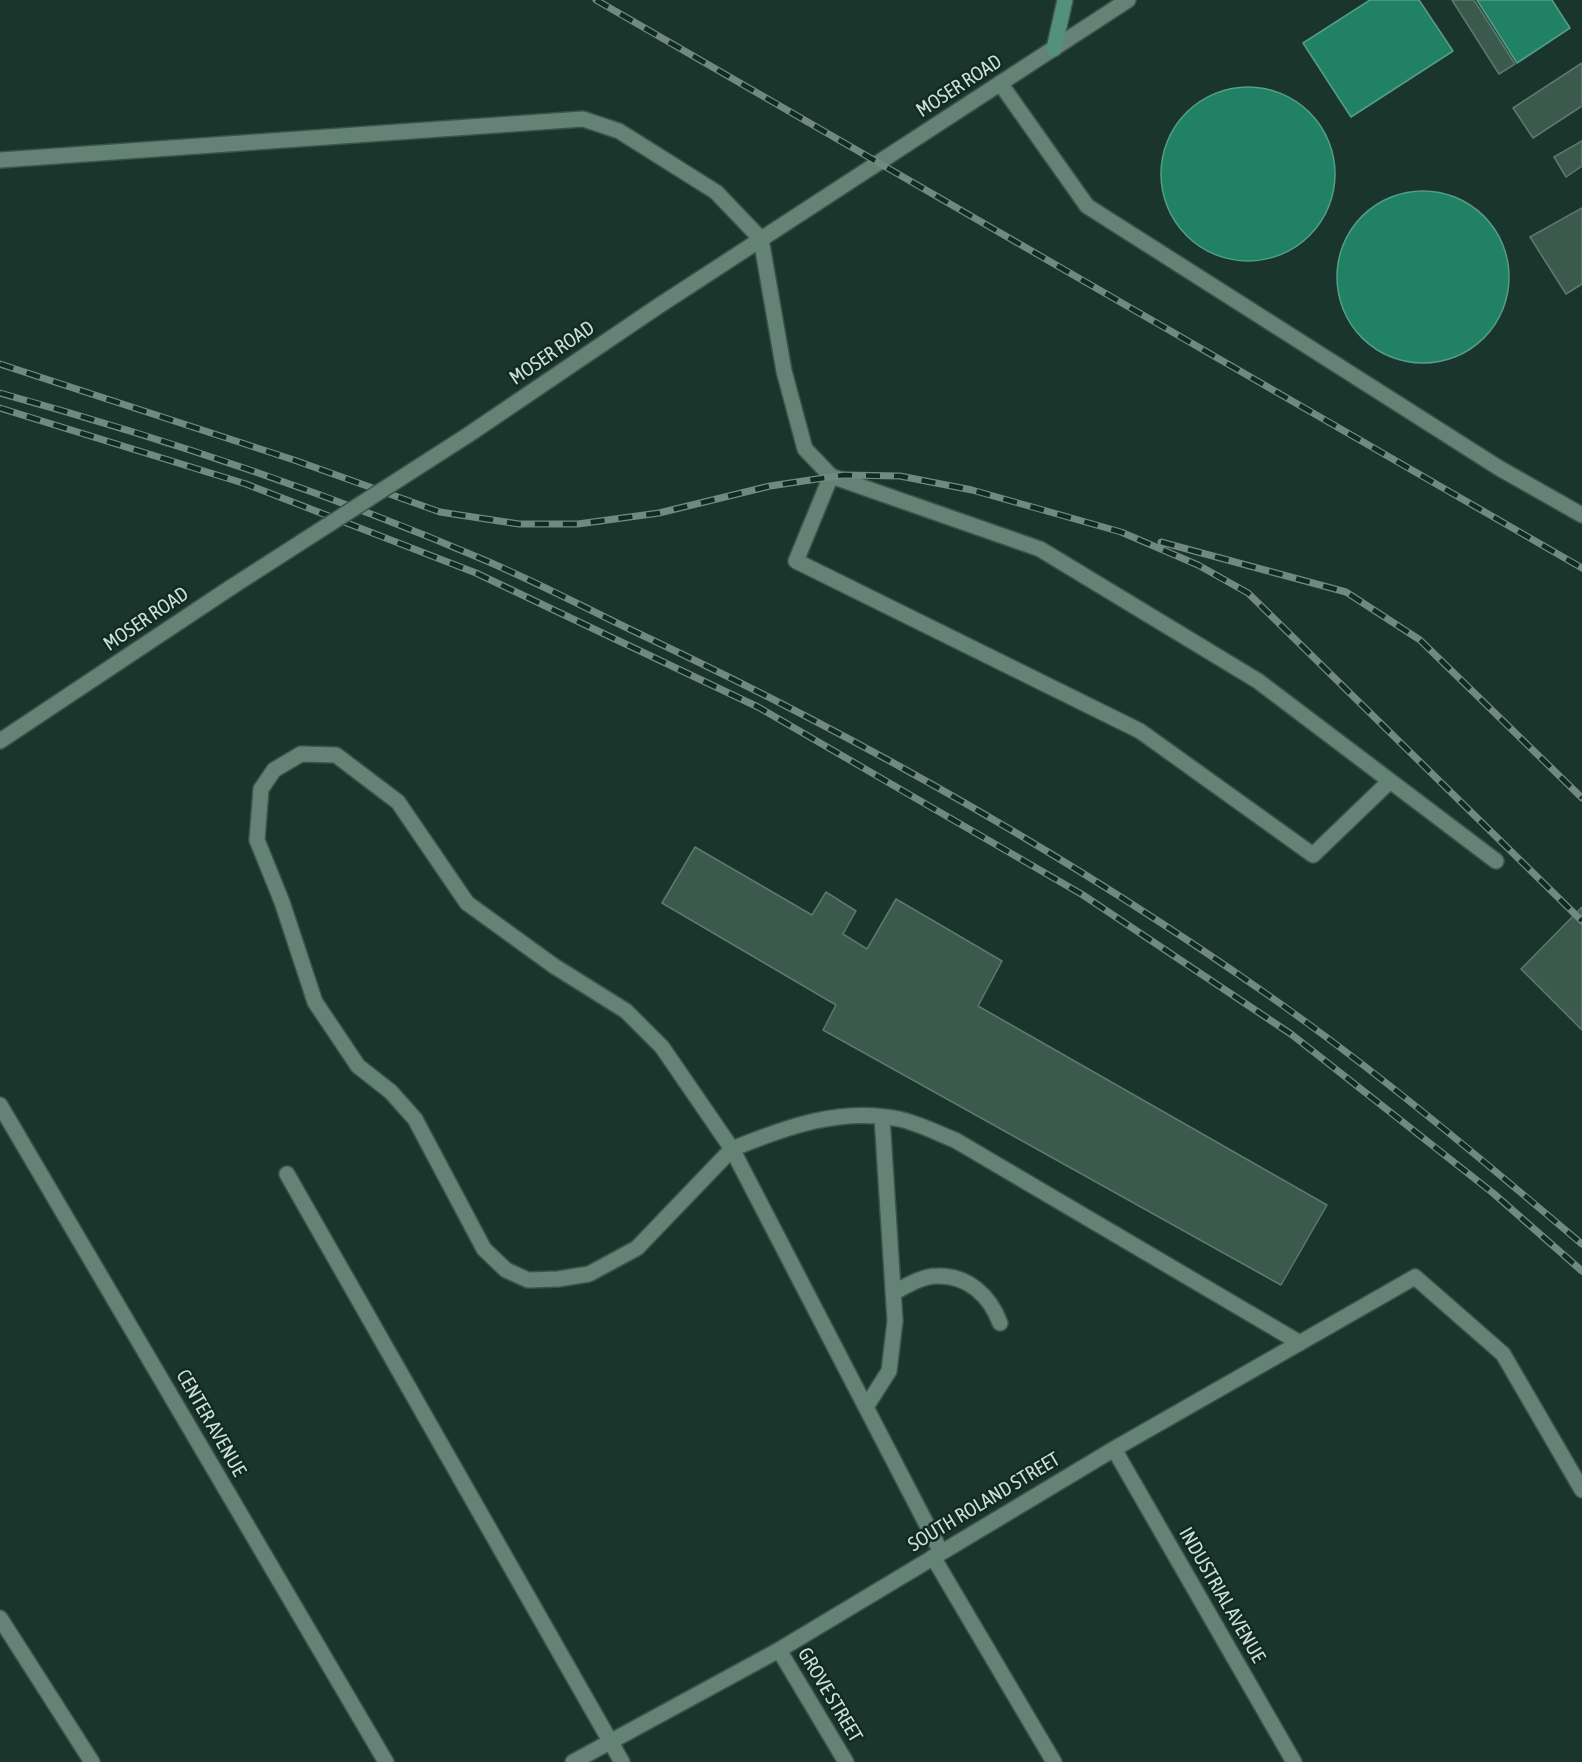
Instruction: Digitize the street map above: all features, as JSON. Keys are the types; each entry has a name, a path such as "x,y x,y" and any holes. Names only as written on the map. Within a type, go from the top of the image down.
{"street":[{"path":"1054,49 1065,0"},
{"name":"MOSER ROAD","path":"0,741 1128,0"},
{"path":"1000,83 1087,206 1489,461 1582,515"},
{"path":"0,160 583,119 619,131 716,192 761,239 784,371 805,449 831,476 1040,549 1258,681 1496,861"},
{"path":"831,476 796,561 1140,731 1313,855 1390,781"},
{"path":"1054,1762 937,1555 866,1407 732,1149 662,1047 626,1011 554,966 467,903 398,802 336,755 301,754 274,770 261,789 257,840 282,902 315,1002 358,1066 391,1092 415,1119 484,1249 506,1270 528,1280 558,1279 589,1274 637,1248 732,1149 769,1134 829,1116 864,1114 901,1120 955,1140 1300,1343"},
{"name":"CENTER AVENUE","path":"0,1105 386,1762"},
{"path":"866,1407 889,1371 895,1321 882,1117"},
{"path":"287,1174 622,1762"},
{"path":"893,1293 936,1275 955,1278 987,1295 1000,1323"},
{"name":"SOUTH ROLAND STREET","path":"573,1762 779,1650 1114,1449 1415,1277 1503,1354 1582,1490"},
{"name":"INDUSTRIAL AVENUE","path":"1114,1449 1294,1762"},
{"path":"0,1617 92,1762"},
{"name":"GROVE STREET","path":"779,1650 846,1762"}],"shaded area":[{"path":"1370,0 1419,0 1453,51 1351,117 1303,43"},
{"path":"1477,0 1552,0 1570,28 1517,63"},
{"path":"1248,87 1281,94 1296,102 1309,113 1320,126 1328,141 1335,174 1328,207 1320,222 1309,235 1296,246 1281,254 1248,261 1215,254 1200,246 1187,235 1176,222 1168,207 1161,174 1168,141 1176,126 1187,113 1200,102 1215,94"},
{"path":"1423,191 1440,192 1456,197 1471,205 1484,216 1495,229 1503,244 1508,260 1508,294 1503,310 1495,325 1484,338 1471,349 1456,357 1440,362 1423,363 1406,362 1390,357 1375,349 1362,338 1351,325 1343,310 1338,294 1337,277 1338,260 1343,244 1351,229 1362,216 1375,205 1390,197 1406,192"}],"building":[{"path":"1452,0 1474,0 1515,64 1499,74"},
{"path":"1582,63 1582,106 1533,138 1513,108"},
{"path":"1582,141 1582,166 1566,177 1554,157"},
{"path":"1582,208 1582,284 1566,294 1530,237"},
{"path":"695,847 812,915 826,892 856,911 843,934 867,949 896,899 1002,961 978,1006 1327,1205 1281,1285 823,1030 836,1005 662,903"},
{"path":"1582,907 1582,1030 1521,969"}],"railway":[{"path":"596,0 1582,568"},
{"path":"0,364 294,460 440,512 519,524 578,524 659,513 770,486 844,475 900,476 972,490 1121,532 1198,565 1248,593 1582,921"},
{"path":"0,393 122,428 244,468 423,534 544,587 727,676 886,759 1042,848 1194,944 1268,995 1389,1085 1582,1244"},
{"path":"0,408 246,484 476,573 758,707 1083,895 1291,1034 1493,1193 1582,1271"},
{"path":"1161,542 1346,592 1420,640 1582,798"}]}
